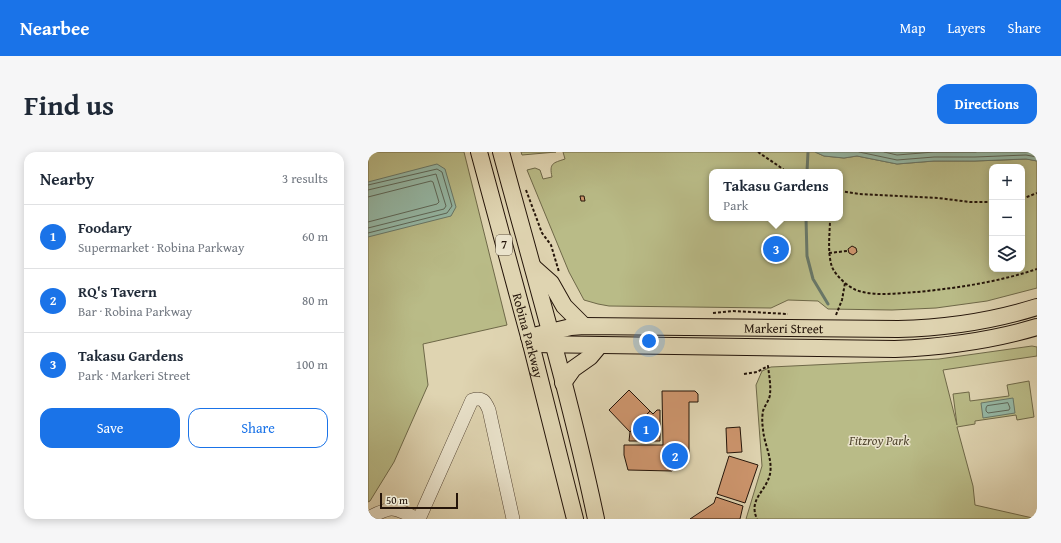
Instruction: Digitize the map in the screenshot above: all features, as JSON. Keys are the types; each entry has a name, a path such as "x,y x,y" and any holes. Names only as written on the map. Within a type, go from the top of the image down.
{"main road":[{"name":"Robina Parkway","path":"479,152 530,341 575,519"},
{"name":"Robina Parkway","path":"501,152 533,267 588,480 596,519"},
{"path":"533,267 551,283 564,306 584,326"},
{"name":"Markeri Street","path":"551,339 571,327 584,326 898,330 928,329 984,320 1037,307"},
{"name":"Markeri Street","path":"530,341 551,339 600,345 895,349 929,348 989,339 1037,326"},
{"path":"563,383 573,368 590,357 600,345"}],"lane":[{"path":"368,518 392,508 418,519 472,400 478,398 483,400 489,410 513,519"}],"path":[{"path":"758,152 783,169"},
{"path":"526,189 542,233 550,245 560,274"},
{"path":"843,191 859,194 989,202"},
{"path":"1025,198 1037,193"},
{"path":"830,221 830,253 832,268 848,286 875,294 950,288 983,283 1037,269"},
{"path":"830,253 847,251"},
{"path":"843,315 836,315 842,300 845,283"},
{"path":"710,314 733,311 791,314"},
{"path":"744,374 757,372 768,366 770,394 763,411 762,418 764,441 770,461 770,472 766,485 757,498 754,506 757,519"}],"green space":[{"path":"368,152 464,152 507,325 423,344 428,385 394,462 368,502"},
{"path":"521,152 556,152 522,155"},
{"path":"563,152 815,152 824,156 844,158 857,156 897,164 934,161 1027,159 1037,161 1037,288 987,301 936,308 892,310 828,309 818,301 788,300 771,308 609,306 598,304 584,300 569,272 527,170 535,168 540,170 543,179 552,177 551,169 553,164 565,159"},
{"name":"Fitzroy Park","path":"1032,346 1037,347 1037,356 943,370 957,425 953,394 969,392 970,401 1009,396 1007,385 1029,381 1034,417 1017,420 1016,415 975,421 975,424 957,427 973,486 975,505 1037,519 746,519 762,466 756,385 762,371 771,367 939,359"}],"water":[{"path":"815,152 1037,152 1037,161 1026,159 934,161 897,164 857,156 844,158 824,156"},
{"path":"437,164 445,169 456,207 451,216 368,237 368,182"},
{"path":"1013,398 1015,413 983,418 981,403"}],"building":[{"path":"580,196 584,196 585,201 581,201"},
{"path":"852,246 856,248 857,252 853,255 849,253 848,249"},
{"path":"629,390 650,411 630,432 609,410"},
{"path":"662,391 695,391 698,394 698,402 689,402 689,454 672,471 628,470 624,455 624,445 663,445"},
{"path":"657,410 660,410 660,441 629,441 630,432 650,411 653,414"},
{"path":"740,427 742,452 727,453 726,428"},
{"path":"729,456 758,465 745,503 717,494"},
{"path":"716,497 743,506 740,519 690,519 714,503"}],"waterway":[{"path":"807,169 808,152"},
{"path":"806,221 807,256 813,279 828,304"}],"place":[{"name":"Takasu Gardens","path":"776,249"},
{"name":"Foodary","path":"646,429"},
{"name":"RQ's Tavern","path":"675,456"}]}
